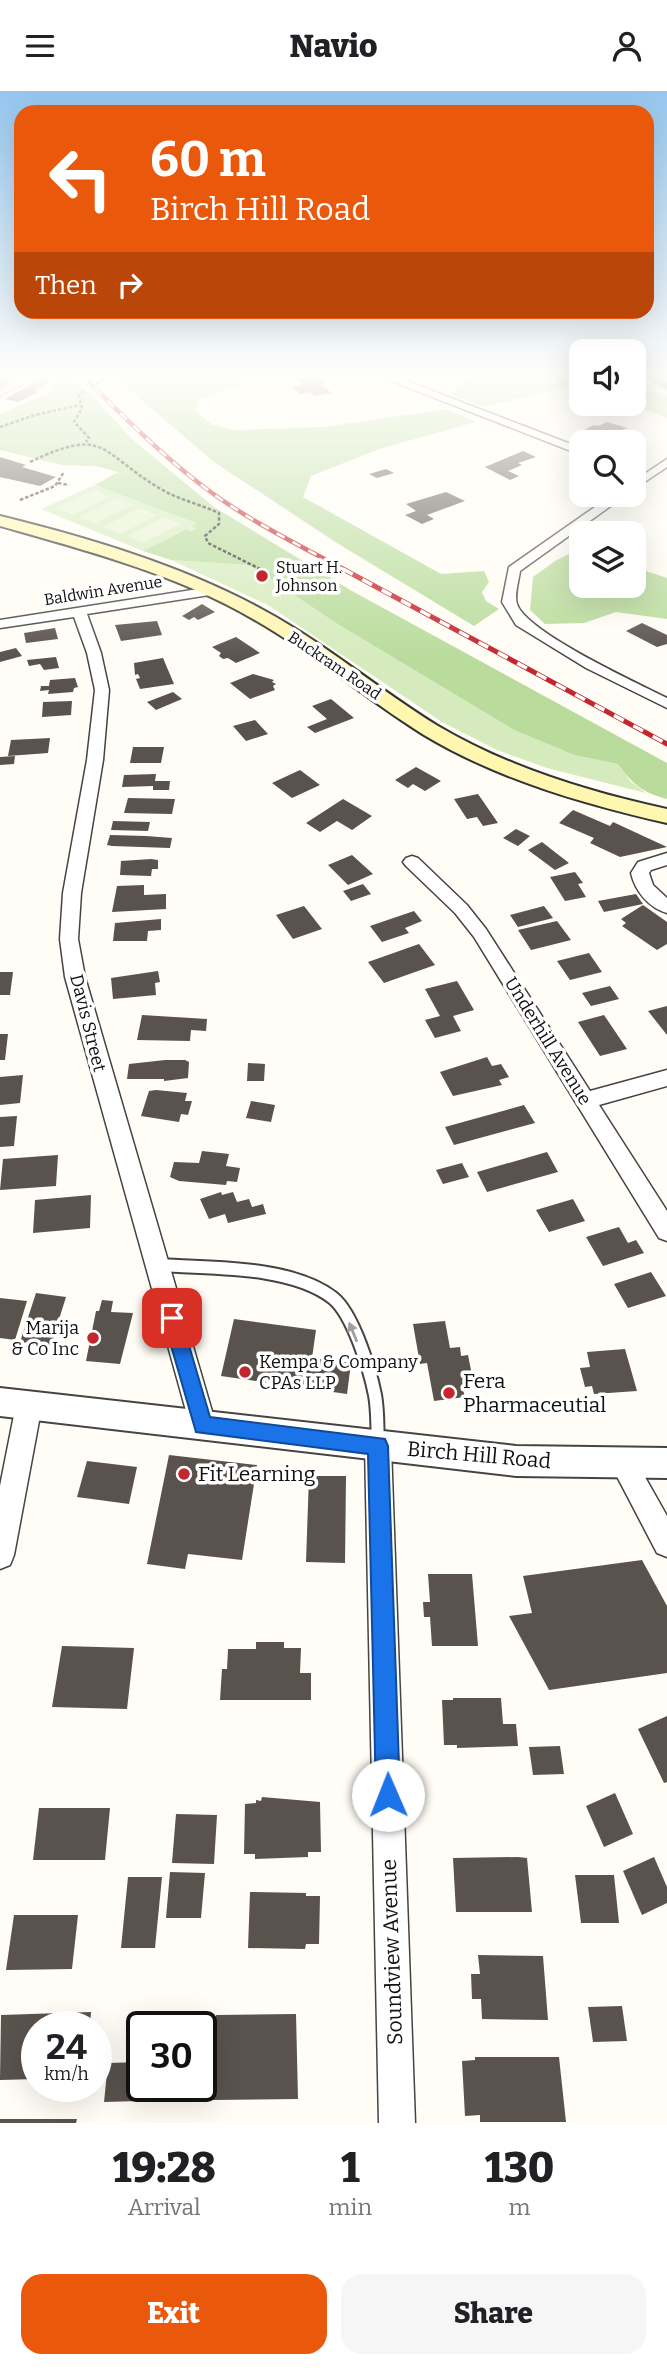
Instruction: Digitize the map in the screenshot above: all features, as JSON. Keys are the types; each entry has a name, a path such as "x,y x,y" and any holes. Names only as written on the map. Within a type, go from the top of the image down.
{"main road":[{"name":"Buckram Road","path":"0,521 139,561 260,615 431,730 480,757 609,803 667,816"}],"street":[{"path":"602,507 557,537 514,571 509,602 521,622 541,636 667,704"},
{"name":"Baldwin Avenue","path":"0,624 211,591"},
{"name":"Davis Street","path":"79,612 94,653 102,690 95,760 72,893 69,939 75,977 97,1061 203,1425"},
{"path":"667,859 645,866 640,873 641,883 656,900 667,907"},
{"name":"Underhill Avenue","path":"412,862 461,909 480,933 667,1231"},
{"path":"585,1101 667,1077"},
{"path":"0,1555 14,1404"},
{"name":"Birch Hill Road","path":"14,1404 516,1461 667,1463"},
{"name":"Soundview Avenue","path":"378,1446 397,2123"},
{"path":"623,1463 667,1543"}],"lane":[{"path":"156,1265 302,1280 335,1299 351,1327 374,1390 378,1446"}],"path":[{"path":"136,470 169,494 219,513 219,524 205,536 208,543 268,573 270,576 264,579"},
{"path":"58,483 64,472"},
{"path":"20,500 58,483 69,485"}],"green space":[{"path":"110,470 169,470 214,507 352,591 667,763 667,799 639,787 618,764 574,755 514,730 336,623 249,565 171,560 143,551 186,529 191,531 196,528 192,526 196,523 95,485 118,472"},
{"path":"226,470 327,470 311,476 303,497 441,574 484,571 489,582 482,592 486,601 499,609 474,626 337,543"},
{"path":"95,485 196,523 197,527 190,531 185,529 143,551 41,509"},
{"path":"94,490 110,497 73,515 56,508"},
{"path":"116,499 133,505 95,523 79,517"},
{"path":"140,508 157,515 120,534 103,527"},
{"path":"164,517 181,524 144,543 127,536"},
{"path":"569,554 569,598 646,598 646,571 667,578 667,619 616,612 584,623 545,624 530,610 533,577"},
{"path":"171,560 249,565 336,623 514,730 574,755 618,764 630,781 646,793 547,768 497,750 442,722 268,605"}],"building":[{"path":"0,470 32,470 56,477 40,486 0,477"},
{"path":"383,470 394,473 377,478 369,474"},
{"path":"490,470 511,470 508,471 519,476 510,480"},
{"path":"446,492 465,501 427,515 434,519 422,524 405,515 416,511 406,504"},
{"path":"202,604 215,612 198,620 194,617 189,620 182,616"},
{"path":"157,621 162,635 121,641 115,625"},
{"path":"642,623 667,635 667,644 657,647 626,631"},
{"path":"55,628 58,639 26,643 24,633"},
{"path":"236,637 260,653 236,663 228,658 223,659 219,656 221,653 212,647"},
{"path":"16,648 22,656 0,662 0,652"},
{"path":"56,657 59,668 44,670 40,664 29,666 27,660"},
{"path":"163,658 174,684 140,689 136,679 140,678 138,674 135,675 134,663"},
{"path":"253,674 274,680 272,682 276,684 273,686 275,690 250,699 230,683"},
{"path":"75,678 78,687 74,688 73,692 48,694 49,690 40,691 41,686 49,686 50,680"},
{"path":"173,692 182,699 156,710 147,702"},
{"path":"331,699 354,718 315,733 307,727 327,719 312,706"},
{"path":"72,701 71,715 42,717 43,702"},
{"path":"255,720 268,734 246,741 233,726"},
{"path":"50,738 48,753 8,756 11,740"},
{"path":"133,747 164,747 161,763 130,763"},
{"path":"15,756 14,764 0,765 0,757"},
{"path":"416,767 441,781 425,791 413,784 408,788 395,780"},
{"path":"300,770 320,785 292,798 272,783"},
{"path":"156,774 155,781 170,781 169,790 153,790 153,786 122,787 124,775"},
{"path":"478,794 498,823 483,826 477,817 467,819 454,799"},
{"path":"128,798 175,799 172,814 124,813"},
{"path":"343,799 372,816 352,830 337,821 320,832 306,823"},
{"path":"573,810 610,826 613,822 667,847 620,857 590,843 594,838 559,823"},
{"path":"113,821 150,822 148,831 111,830"},
{"path":"516,829 530,836 518,846 503,838"},
{"path":"110,835 172,838 170,848 112,846 107,845"},
{"path":"542,842 569,863 555,870 528,850"},
{"path":"352,855 373,874 348,885 328,865"},
{"path":"158,860 158,869 152,869 151,876 120,875 121,861"},
{"path":"575,872 583,883 578,884 586,897 565,901 550,877"},
{"path":"363,884 371,894 351,901 343,891"},
{"path":"144,885 144,895 166,894 166,909 112,912 117,886"},
{"path":"636,894 643,904 604,912 598,901"},
{"path":"643,905 667,922 667,944 657,950 622,926 626,923 621,919"},
{"path":"304,906 322,929 293,939 276,915"},
{"path":"544,906 553,918 518,927 510,915"},
{"path":"414,911 422,921 405,928 409,933 382,942 370,926"},
{"path":"161,919 161,930 148,931 147,941 113,941 115,923"},
{"path":"557,921 571,940 531,950 518,930"},
{"path":"419,944 435,965 384,983 368,962"},
{"path":"589,953 602,972 570,980 557,961"},
{"path":"158,971 160,982 155,983 156,995 113,999 111,978"},
{"path":"0,972 13,972 10,995 0,995"},
{"path":"457,981 474,1010 453,1016 461,1031 435,1038 425,1020 440,1016 425,989"},
{"path":"610,986 619,999 591,1006 582,993"},
{"path":"667,1006 667,1035 648,1011"},
{"path":"142,1015 207,1019 206,1031 191,1030 190,1041 137,1040"},
{"path":"604,1015 627,1049 600,1056 578,1022"},
{"path":"0,1034 8,1034 5,1060 0,1060"},
{"path":"487,1057 492,1066 501,1064 509,1077 499,1080 502,1085 453,1096 440,1072"},
{"path":"165,1060 189,1062 188,1078 164,1081 127,1079 129,1064"},
{"path":"248,1063 265,1064 264,1081 247,1081"},
{"path":"23,1075 20,1103 0,1105 0,1077"},
{"path":"149,1091 187,1093 185,1101 192,1101 188,1115 181,1114 179,1122 141,1116"},
{"path":"251,1101 275,1105 271,1122 246,1118"},
{"path":"524,1105 535,1123 454,1145 445,1127"},
{"path":"17,1116 14,1146 0,1147 0,1117"},
{"path":"202,1151 229,1154 226,1166 240,1168 237,1182 227,1181 226,1185 179,1181 170,1177 174,1162 199,1163"},
{"path":"547,1152 558,1172 487,1192 477,1172"},
{"path":"58,1155 56,1186 0,1190 3,1159"},
{"path":"462,1163 469,1177 443,1184 436,1170"},
{"path":"221,1192 222,1195 233,1192 237,1202 249,1199 252,1207 263,1204 266,1214 228,1223 225,1214 209,1219 200,1199"},
{"path":"91,1195 90,1228 33,1233 35,1200"},
{"path":"573,1199 585,1221 549,1232 536,1210"},
{"path":"619,1227 628,1243 636,1240 644,1253 603,1266 586,1237"},
{"path":"651,1272 666,1296 628,1308 614,1284"},
{"path":"36,1293 66,1297 51,1345 20,1342"},
{"path":"0,1298 27,1301 15,1340 0,1338"},
{"path":"102,1300 113,1301 111,1312 133,1313 120,1364 86,1361 96,1311 99,1311"},
{"path":"234,1319 316,1330 312,1358 351,1363 347,1394 221,1376"},
{"path":"445,1321 450,1348 460,1347 461,1356 468,1355 474,1385 462,1386 465,1397 434,1401 427,1363 420,1364 413,1324"},
{"path":"625,1349 637,1391 594,1394 592,1386 585,1387 580,1368 590,1367 587,1352"},
{"path":"169,1455 257,1465 242,1560 188,1554 185,1569 147,1564"},
{"path":"87,1461 137,1467 129,1504 77,1497"},
{"path":"309,1476 346,1476 345,1563 306,1562"},
{"path":"642,1560 667,1606 667,1673 549,1690 509,1616 532,1613 523,1576"},
{"path":"428,1574 472,1574 478,1646 432,1646 430,1617 424,1617 423,1602 430,1602"},
{"path":"256,1642 284,1642 284,1648 301,1648 300,1673 311,1673 311,1700 220,1700 222,1669 227,1669 228,1649 256,1649"},
{"path":"62,1646 134,1648 127,1709 52,1707"},
{"path":"501,1698 503,1724 516,1724 518,1746 457,1748 457,1745 444,1745 442,1700"},
{"path":"667,1716 667,1782 664,1783 638,1729"},
{"path":"560,1746 564,1774 533,1775 529,1747"},
{"path":"615,1793 633,1834 604,1847 586,1806"},
{"path":"262,1797 320,1802 321,1852 308,1852 308,1857 255,1859 255,1854 244,1854 245,1804 261,1801"},
{"path":"39,1808 110,1808 105,1860 33,1860"},
{"path":"176,1814 217,1815 214,1864 172,1863"},
{"path":"654,1857 667,1887 667,1903 642,1915 623,1871"},
{"path":"453,1858 527,1858 532,1912 456,1912"},
{"path":"170,1872 205,1873 201,1918 166,1918"},
{"path":"575,1875 614,1875 619,1923 581,1923"},
{"path":"128,1877 162,1877 155,1948 121,1948"},
{"path":"250,1892 306,1893 306,1896 320,1896 319,1944 306,1944 305,1949 248,1948"},
{"path":"14,1915 78,1915 72,1969 6,1970"},
{"path":"478,1955 543,1956 548,2020 482,2019 481,1999 472,1999 471,1974 480,1974"},
{"path":"622,2006 627,2041 593,2042 588,2007"},
{"path":"21,2014 21,2079 0,2080 1,2015"},
{"path":"296,2014 298,2099 217,2100 217,2015"},
{"path":"475,2057 559,2057 566,2122 480,2122 480,2115 465,2116 462,2061 475,2060"},
{"path":"126,2062 126,2101 112,2102 112,2063"},
{"path":"0,2119 77,2119 76,2123 0,2123"}],"railway":[{"path":"183,470 217,497 253,520 347,571"},
{"path":"343,569 667,744"}],"place":[{"name":"Stuart H. Johnson","path":"262,576"},
{"name":"Marija & Co Inc","path":"93,1338"},
{"name":"Kempa & Company CPAs LLP","path":"245,1372"},
{"name":"Fera Pharmaceutial","path":"449,1393"},
{"name":"Fit Learning","path":"184,1474"}],"route":[{"path":"172,1318 203,1425 378,1446 388,1795"}]}
